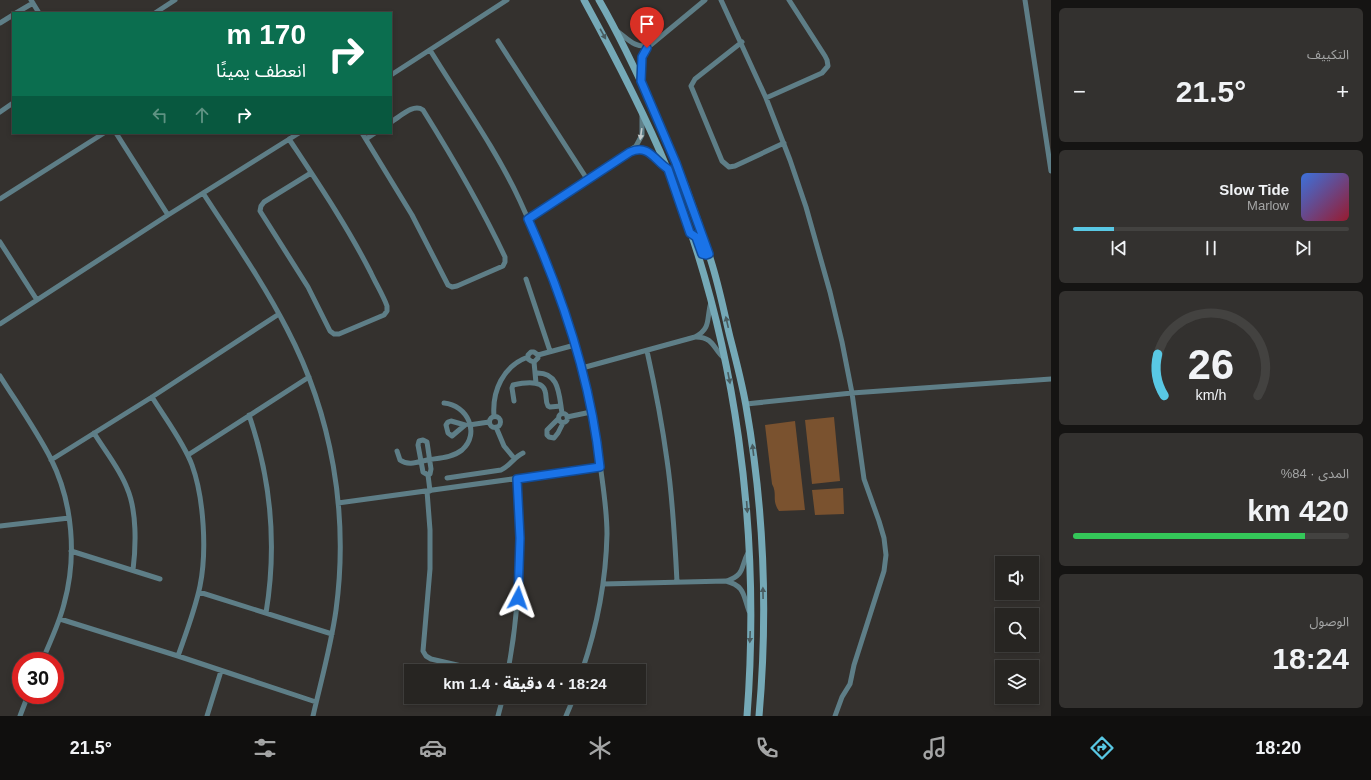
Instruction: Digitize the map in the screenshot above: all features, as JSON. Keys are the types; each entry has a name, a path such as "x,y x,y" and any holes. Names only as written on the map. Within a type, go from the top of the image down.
{"street":[{"path":"157,12 175,0"},
{"path":"392,73 507,0"},
{"path":"584,0 642,111 668,169 703,274 725,358 741,449 750,550 751,615 747,716"},
{"path":"599,0 616,30 641,81 676,163 709,254 720,293 746,404 757,489 763,569 763,624 759,716"},
{"path":"641,81 642,57 647,48 705,0"},
{"path":"722,0 766,98 784,143 806,207 830,292 852,393 864,479 882,530 886,555 884,571 854,666 850,684 842,697 835,716"},
{"path":"766,98 818,74 826,69 828,63 790,0"},
{"path":"1025,0 1051,171"},
{"path":"17,12 32,1 38,12"},
{"path":"0,23 12,16"},
{"path":"616,30 635,44 643,46 651,44"},
{"path":"498,41 587,179"},
{"path":"742,42 695,79 692,83 691,89 695,95 722,161 726,166 732,167 740,164 784,143"},
{"path":"430,50 494,152 520,201 554,281 582,368 596,435 606,501 606,551 603,584 594,629 584,664"},
{"path":"0,112 12,104"},
{"path":"363,134 412,215 446,283 455,287 503,266 506,257 469,185 428,117 419,111 408,111 392,121"},
{"path":"630,152 638,144 642,136 642,111"},
{"path":"0,199 102,134"},
{"path":"117,134 168,215"},
{"path":"0,324 168,215 298,134"},
{"path":"366,139 374,134"},
{"path":"289,139 311,172 355,244 384,298 384,310 381,315 347,331 335,331 327,323 300,274 261,214 260,209 262,204 311,172"},
{"path":"528,219 587,179 630,152 638,149 653,155 668,169"},
{"path":"203,193 279,314 296,346 309,377 320,410 331,453 338,503 340,566 337,603 332,634 313,716"},
{"path":"690,233 696,237 702,254 709,254"},
{"path":"0,242 37,300"},
{"path":"703,274 706,271 710,272 716,289 720,293"},
{"path":"526,279 550,352"},
{"path":"582,368 695,337 706,327 711,301"},
{"path":"51,460 152,397 279,314"},
{"path":"695,337 705,338 711,342 725,358"},
{"path":"538,355 574,345"},
{"path":"468,425 489,422 494,416 495,394 501,379 511,366 528,357 529,353 533,351 538,355"},
{"path":"647,351 658,401 667,460 674,517 677,582"},
{"path":"536,383 534,362 538,358 538,355"},
{"path":"528,357 530,361 534,362"},
{"path":"535,373 544,374 554,381 558,389 562,414"},
{"path":"0,376 51,460 62,488 69,518 71,551 67,590 60,619 46,652"},
{"path":"188,455 309,377"},
{"path":"746,404 852,393 1051,379"},
{"path":"514,402 513,385 536,383 545,389 548,406 561,406"},
{"path":"152,397 188,455 197,481 203,521 203,566 199,592 178,656"},
{"path":"397,451 399,458 404,462 409,463 450,456 461,450 468,441 470,433 467,417 462,410 452,404 444,403"},
{"path":"562,414 565,414 567,417 591,412"},
{"path":"562,414 558,416 560,421 566,422 567,417"},
{"path":"249,415 262,460 268,490 271,521 271,567 266,613"},
{"path":"494,416 500,421 499,425 496,427"},
{"path":"489,422 492,426 496,427 504,446 514,458"},
{"path":"94,433 123,479 129,493 135,540 133,570"},
{"path":"428,475 422,472 418,444 420,440 427,442 431,471 428,475 430,530 428,608 422,645 426,656 431,659 453,664"},
{"path":"447,478 501,470 508,466 514,458 523,453"},
{"path":"338,503 600,467"},
{"path":"509,664 520,578 520,525 517,479"},
{"path":"0,526 69,518"},
{"path":"726,581 736,577 742,572 746,557 750,550"},
{"path":"71,551 160,579"},
{"path":"603,584 726,581 741,588 751,615"},
{"path":"199,592 332,634"},
{"path":"60,619 316,702"},
{"path":"207,716 222,671"},
{"path":"20,716 25,704"},
{"path":"498,716 501,704"},
{"path":"566,716 571,704"}],"shaded area":[{"path":"834,417 840,481 812,484 805,420"},
{"path":"795,421 805,510 779,511 775,503 765,425"},
{"path":"843,488 844,514 815,515 812,490"}],"route":[{"path":"518,598 520,578 520,518 517,479 600,467 596,435 582,368 552,275 528,219 633,150 638,149 650,153 658,162 668,169 690,233 694,234 696,237 702,254 709,254 688,193 641,81 641,62 647,48"}]}
